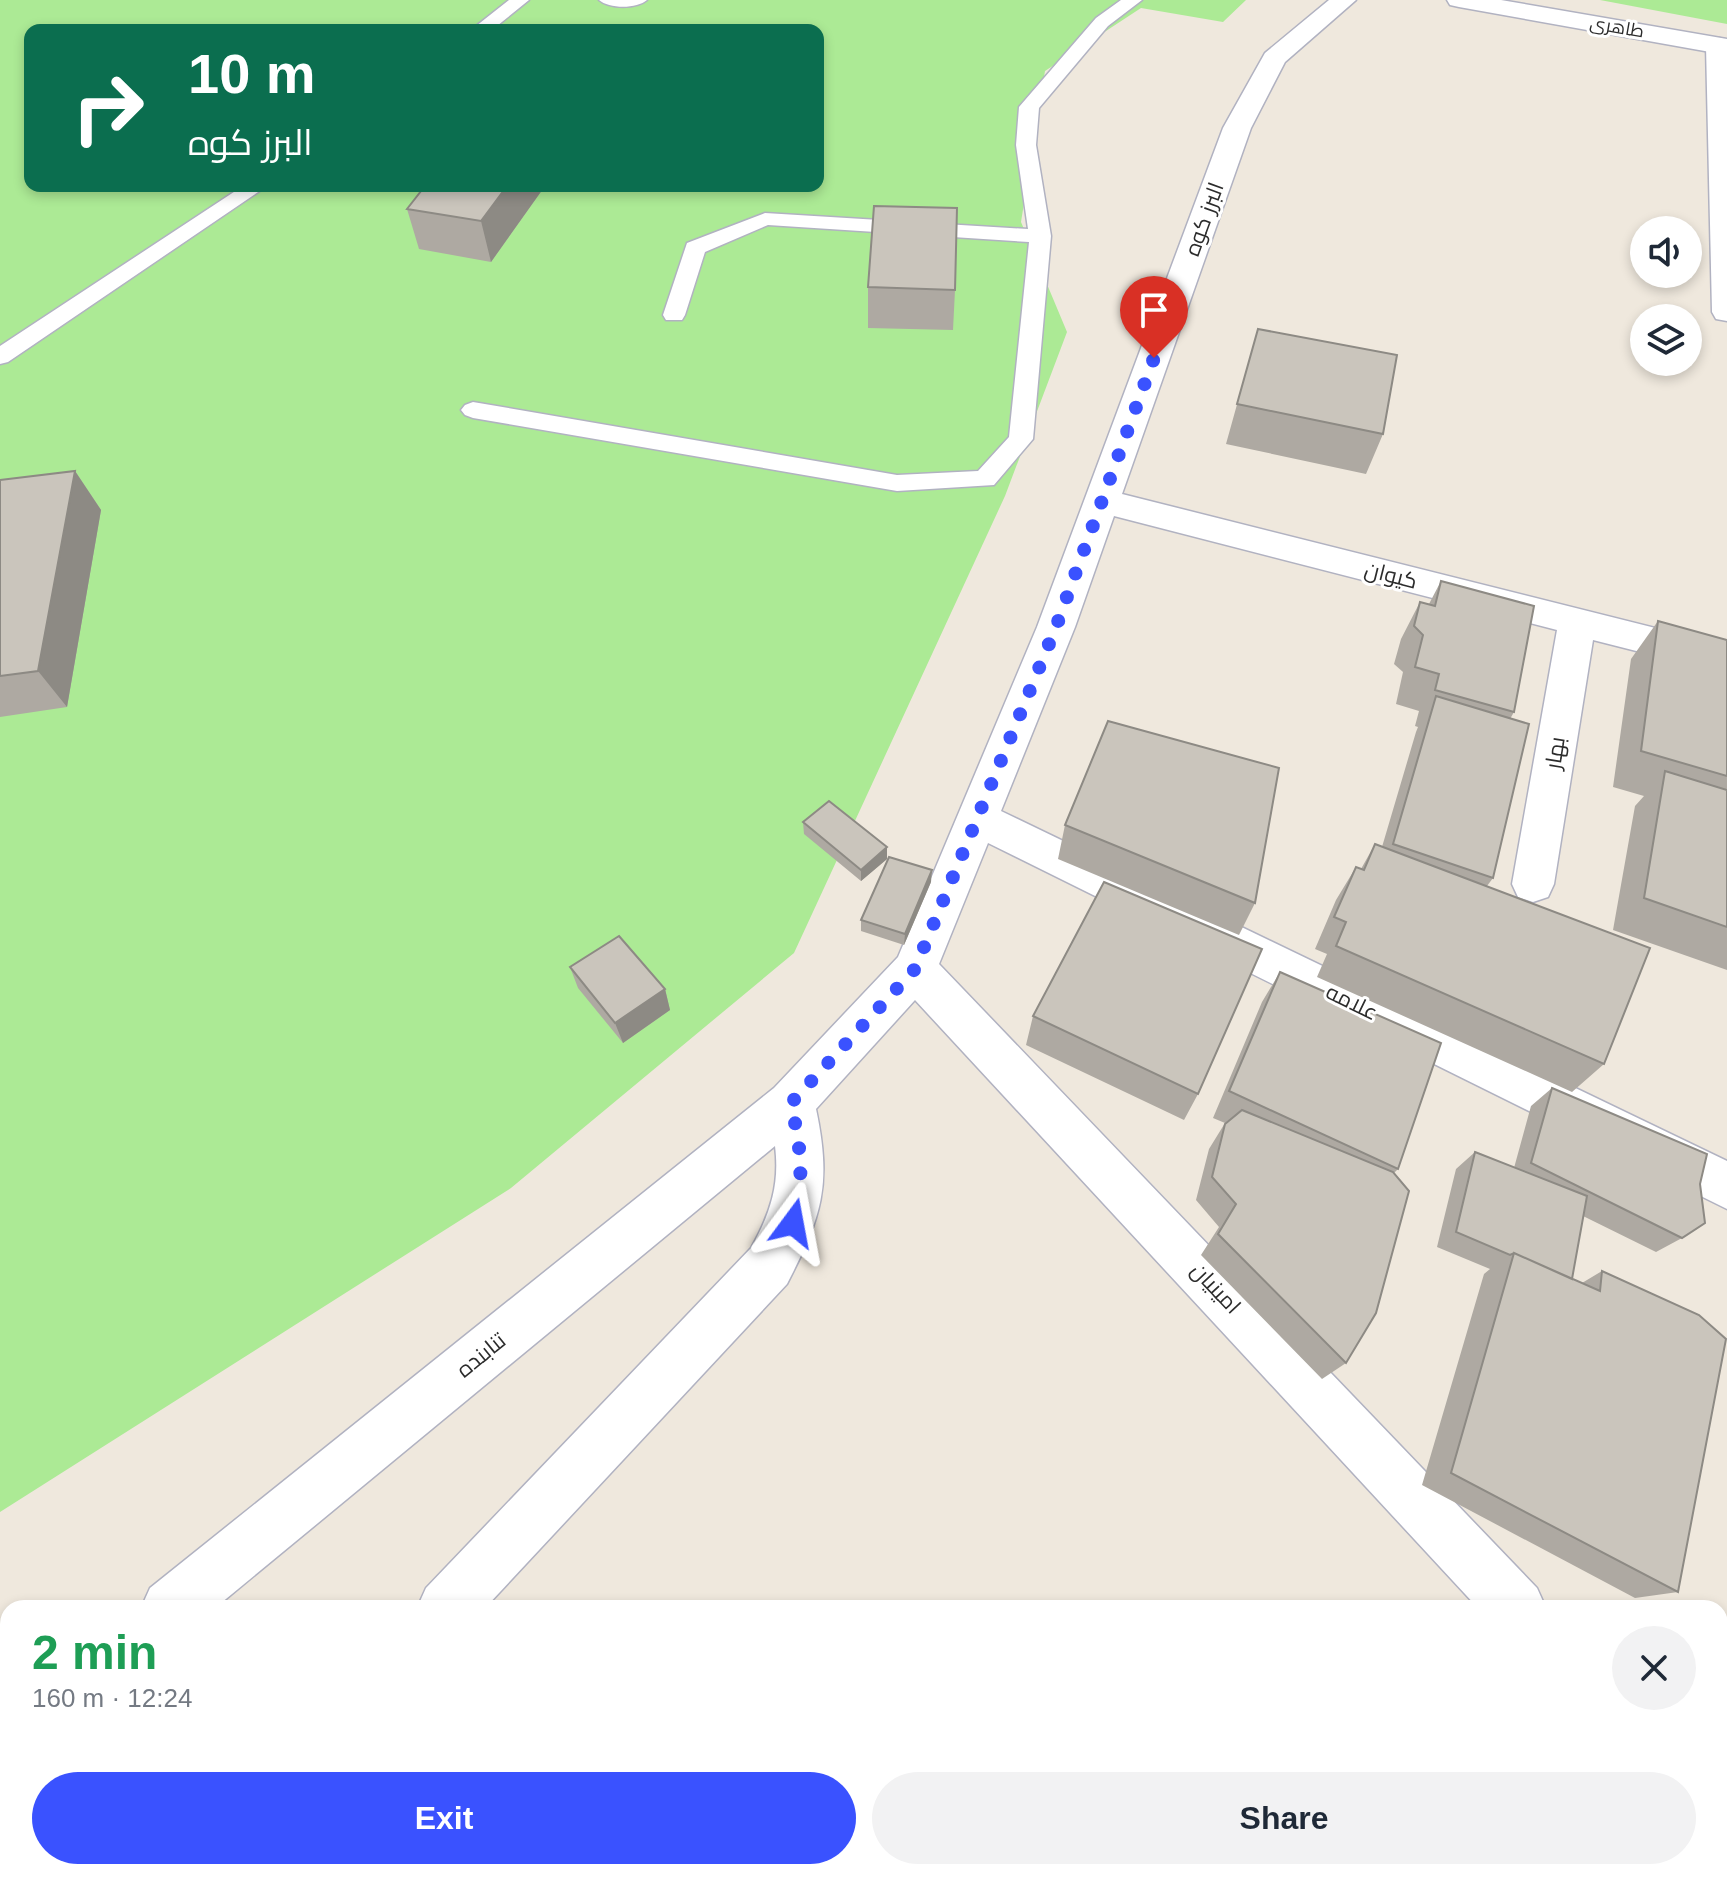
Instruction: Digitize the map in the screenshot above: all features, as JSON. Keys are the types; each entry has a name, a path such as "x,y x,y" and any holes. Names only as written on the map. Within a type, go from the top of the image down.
{"street":[{"name":"البرز کوه","path":"791,1103 915,969 1056,627 1237,128 1274,58 1344,0"},
{"name":"طاهری","path":"1459,0 1723,46"},
{"path":"1723,46 1727,312"},
{"name":"کیوان","path":"1102,501 1727,660"},
{"name":"بهار","path":"1533,884 1577,622"},
{"name":"علامه","path":"977,818 1727,1186"},
{"name":"امینیان","path":"915,969 1509,1600"},
{"path":"454,1600 769,1266 793,1223 802,1186 799,1142 791,1103"},
{"name":"تنابنده","path":"180,1600 791,1103"}],"lane":[{"path":"488,24 520,0"},
{"path":"608,0 638,0"},
{"path":"473,410 897,483 985,479 1021,439 1040,236 1026,145 1029,107 1102,22 1133,0"},
{"path":"0,357 248,192"},
{"path":"674,315 695,248 765,219 1040,236"}],"green space":[{"path":"0,0 1246,0 1223,22 1141,8 1045,71 1021,222 1067,332 1005,496 794,953 511,1188 0,1512"},
{"path":"1600,0 1727,0 1727,24"}],"building":[{"path":"420,192 503,192 481,221 407,209"},
{"path":"874,206 957,208 955,290 868,287"},
{"path":"1258,329 1397,355 1383,434 1237,404"},
{"path":"75,471 38,671 0,676 0,480"},
{"path":"1441,581 1534,606 1514,712 1435,690 1439,674 1415,667 1423,635 1414,626 1420,602 1435,606"},
{"path":"1658,621 1727,640 1727,776 1641,751"},
{"path":"1436,696 1529,724 1493,878 1393,844"},
{"path":"1108,721 1279,768 1255,903 1065,825"},
{"path":"1665,771 1727,790 1727,927 1644,898"},
{"path":"829,801 887,847 861,870 803,822"},
{"path":"1375,844 1650,948 1604,1064 1336,946 1346,922 1334,917 1356,867 1364,870"},
{"path":"889,857 932,870 905,934 861,920"},
{"path":"1104,882 1262,949 1198,1094 1033,1016"},
{"path":"619,936 665,989 615,1023 570,967"},
{"path":"1280,972 1441,1043 1398,1169 1229,1091"},
{"path":"1552,1088 1707,1154 1700,1184 1705,1223 1682,1238 1531,1163"},
{"path":"1242,1110 1393,1172 1409,1191 1376,1313 1346,1363 1218,1234 1236,1204 1212,1177 1225,1124"},
{"path":"1475,1152 1587,1196 1572,1279 1456,1232"},
{"path":"1514,1253 1600,1291 1602,1271 1699,1315 1726,1339 1678,1592 1451,1473"}],"route":[{"path":"793,1223 802,1186 799,1142 791,1103 915,969 1056,627 1154,358"}]}
